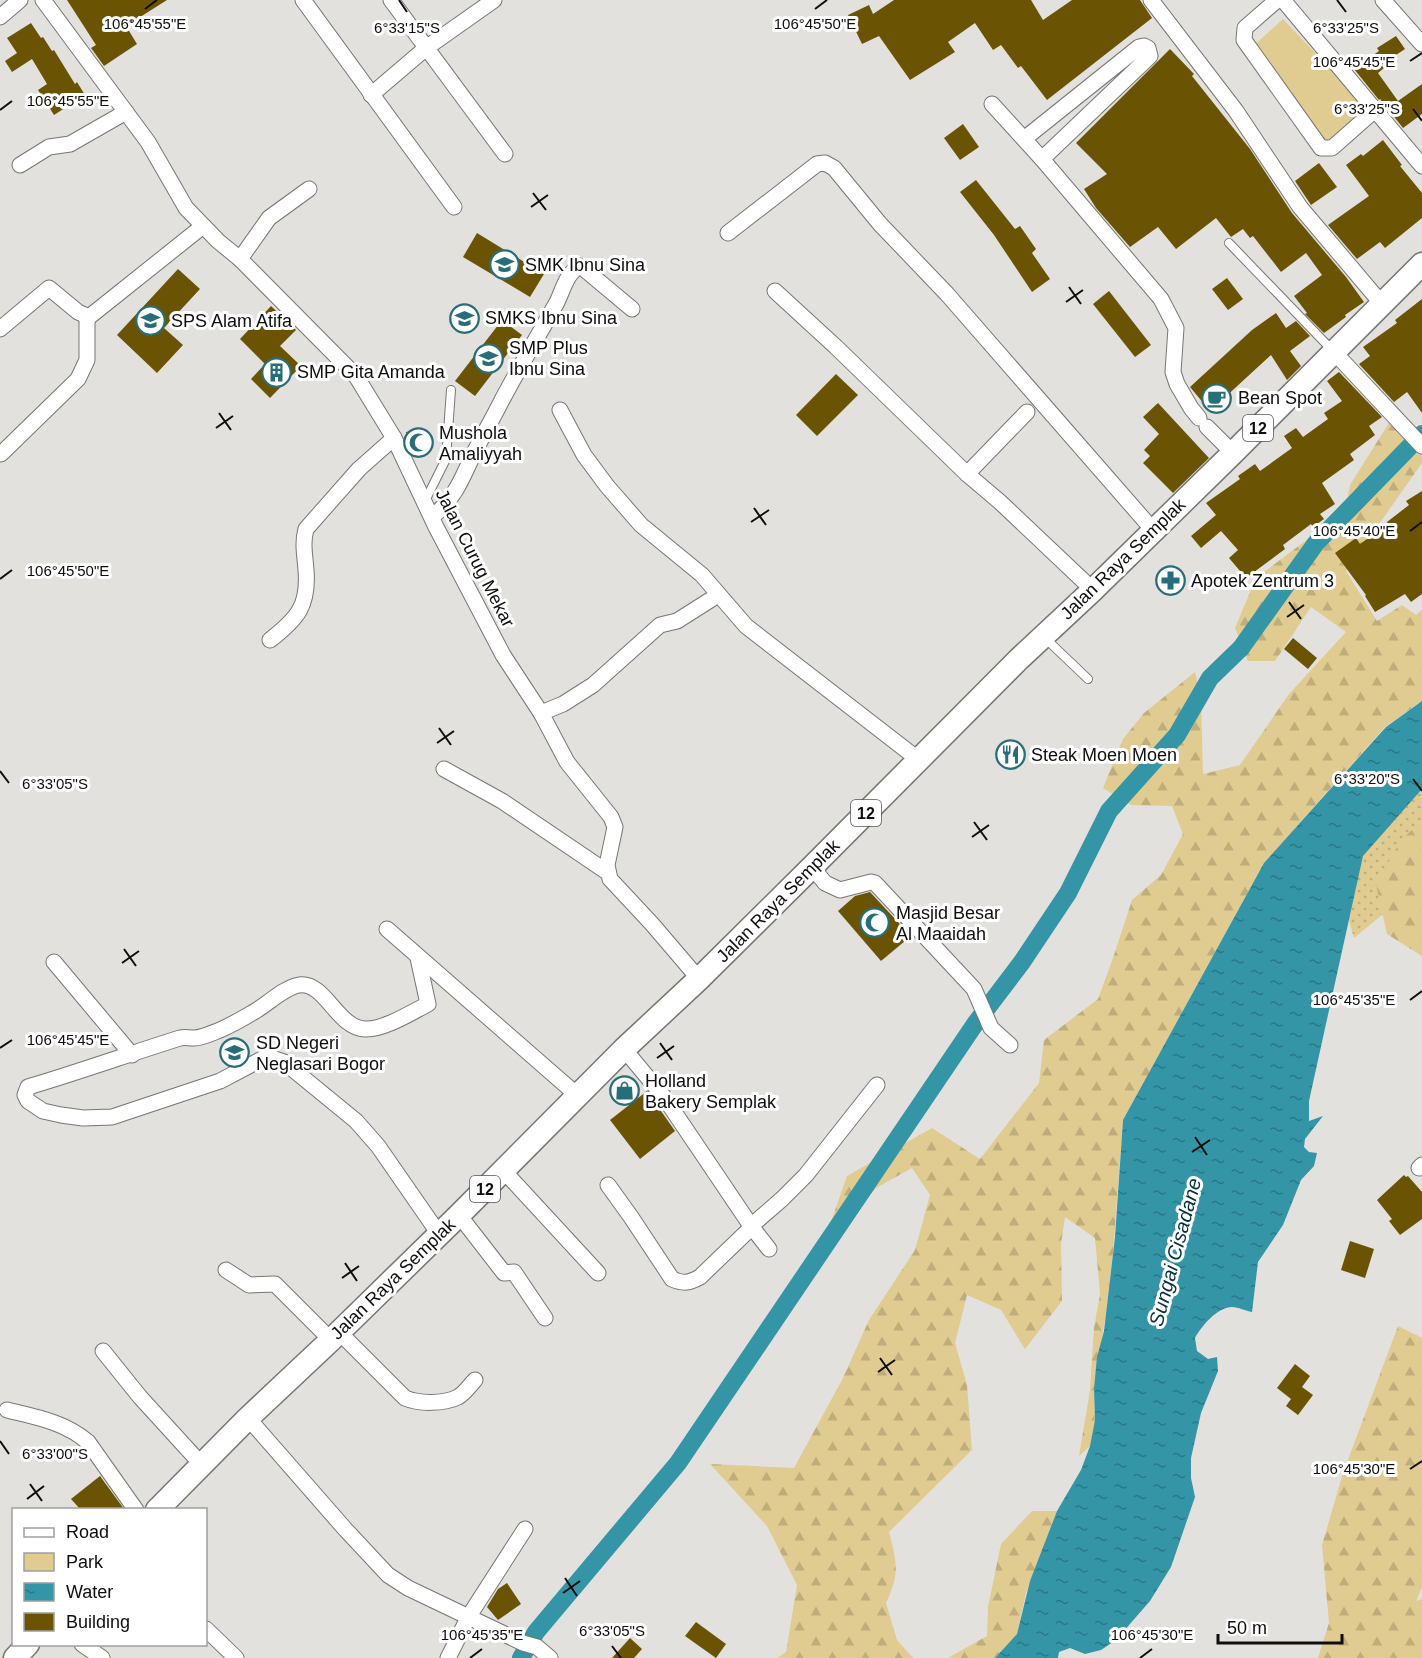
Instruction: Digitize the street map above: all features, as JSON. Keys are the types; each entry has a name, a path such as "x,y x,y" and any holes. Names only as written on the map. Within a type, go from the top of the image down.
{"main road":[{"name":"Jalan Raya Semplak","path":"158,1508 459,1215 624,1049 813,867 1042,636 1093,590 1233,453 1422,264"},
{"path":"15,1658 26,1646"}],"street":[{"path":"0,17 20,0"},
{"name":"Jalan Curug Mekar","path":"43,0 148,141 186,208 356,376 394,438 474,602 503,655 541,713 567,762 611,817 615,827 607,872"},
{"path":"303,0 454,207"},
{"path":"391,0 505,154"},
{"path":"1151,0 1236,111 1300,207 1382,304"},
{"path":"1277,0 1245,28 1244,40 1321,148 1332,148 1375,110"},
{"path":"1282,0 1422,166"},
{"path":"1383,0 1422,44"},
{"path":"371,95 426,48 486,2"},
{"path":"1024,139 1139,47 1148,48 1150,56 1042,159"},
{"path":"992,104 1042,159 1166,307 1176,328 1173,372 1175,378 1191,408 1233,453"},
{"path":"20,165 49,147 70,144 126,112"},
{"path":"729,233 817,165 825,163 834,168 880,224 947,294 1153,530"},
{"path":"240,259 269,218 309,189"},
{"path":"87,317 203,226"},
{"path":"432,517 446,505 458,488 517,372 575,269 580,266 583,268 632,309"},
{"path":"0,329 49,288 87,317"},
{"path":"775,291 845,355 967,474 1093,590"},
{"path":"1,454 78,379 87,360 87,317"},
{"path":"1334,352 1422,446"},
{"path":"560,410 584,455 640,525 702,575 746,626 919,760"},
{"path":"967,474 1027,412"},
{"path":"270,640 289,626 300,614 307,591 303,549 306,529 359,469 394,438"},
{"path":"541,713 563,704 593,685 660,625 677,621 718,594"},
{"path":"444,769 502,801 607,872 610,879 699,979"},
{"path":"813,867 825,883 840,890 875,883 974,989 991,1028 1010,1045"},
{"path":"387,929 577,1095"},
{"path":"418,958 429,1004 377,1028 364,1029 350,1024 315,990 302,985 292,987 252,1014 220,1029 194,1038 184,1037 28,1087 25,1095 28,1101 44,1111 83,1118 112,1117 220,1081 262,1059 272,1058 284,1062 356,1121 378,1146 439,1234"},
{"path":"54,962 132,1055"},
{"path":"624,1049 664,1097 769,1249"},
{"path":"608,1185 672,1279 682,1284 690,1283 700,1277 806,1175 877,1085"},
{"path":"503,1170 598,1273"},
{"path":"459,1215 504,1273 513,1272 516,1275 545,1318"},
{"path":"225,1270 249,1285 275,1284 412,1402 446,1401 460,1396 476,1380"},
{"path":"103,1351 140,1397 202,1465"},
{"path":"7,1410 51,1421 78,1433 88,1442 135,1508"},
{"path":"248,1418 388,1575 408,1588 530,1645 550,1658"},
{"path":"448,1658 469,1616 525,1529"},
{"path":"207,1630 236,1658"},
{"path":"85,1646 102,1658"}],"lane":[{"path":"1229,243 1334,352"},
{"path":"425,502 446,459 452,390"},
{"path":"1042,636 1088,679"}],"green space":[{"path":"1283,19 1364,105 1362,114 1331,142 1321,141 1252,47"},
{"path":"1392,418 1422,456 1422,463 1346,571 1377,621 1402,605 1416,615 1422,610 1422,701 1385,727 1264,863 1123,1120 1113,1253 1094,1389 1095,1423 1090,1446 1079,1456 1090,1390 1094,1328 1100,1294 1095,1238 1065,1217 1061,1244 1062,1301 1025,1349 1001,1310 967,1295 955,1343 967,1385 972,1450 889,1532 896,1568 894,1584 886,1603 897,1640 913,1658 777,1658 786,1652 797,1585 767,1526 710,1464 794,1468 842,1380 869,1320 915,1250 930,1195 912,1168 876,1188 820,1253 847,1176 932,1128 980,1159 1039,1083 1044,1040 1098,999 1132,900 1161,875 1183,834 1172,806 1131,805 1103,788 1123,739 1144,713 1195,672 1201,699 1203,774 1240,765 1289,694 1346,632 1311,607 1275,661 1248,661 1235,628 1256,578 1345,511 1350,485"},
{"path":"1422,777 1422,834 1388,910 1354,938 1336,876"},
{"path":"1422,821 1422,956 1387,934 1376,884 1401,840"},
{"path":"1398,1326 1422,1338 1422,1587 1416,1601 1422,1599 1422,1658 1318,1658 1329,1623 1322,1545 1343,1473"},
{"path":"1032,1511 1057,1511 1026,1593 1017,1634 995,1658 948,1658 987,1636 988,1607 1001,1544"}],"water":[{"name":"Sungai Cisadane","path":"1422,701 1422,789 1363,856 1309,1101 1309,1121 1323,1116 1305,1139 1304,1147 1309,1152 1317,1153 1314,1166 1301,1180 1283,1225 1258,1262 1252,1312 1232,1307 1221,1310 1205,1323 1195,1338 1197,1351 1208,1359 1217,1357 1218,1371 1201,1413 1191,1458 1191,1478 1195,1497 1171,1567 1150,1601 1116,1640 1101,1650 1085,1654 1070,1648 1059,1652 1058,1658 995,1658 1017,1634 1030,1581 1057,1511 1081,1470 1090,1446 1095,1420 1094,1389 1097,1357 1104,1331 1115,1237 1123,1120 1264,863 1386,727"}],"building":[{"path":"67,0 167,0 126,26 137,44 104,66 91,48 96,45"},
{"path":"894,0 1031,0 1043,20 1072,0 1140,0 1152,18 1047,100 1021,66 1018,68 1001,45 993,50 975,23 948,42 955,52 910,80 879,36 862,44 848,15 869,5 873,14"},
{"path":"31,23 52,51 54,50 75,84 77,82 85,95 54,115 38,90 47,84 32,59 12,72 5,61 17,53 7,38"},
{"path":"1396,36 1405,49 1381,65 1384,68 1378,73 1398,101 1422,84 1422,114 1403,128 1354,69 1379,51 1377,48"},
{"path":"1170,49 1194,74 1192,76 1250,149 1292,213 1364,302 1324,333 1305,314 1307,313 1294,296 1322,275 1306,253 1281,272 1253,236 1250,238 1243,229 1231,237 1216,218 1176,249 1158,227 1130,247 1096,208 1084,189 1107,174 1076,143"},
{"path":"963,124 979,147 960,160 944,138"},
{"path":"1383,140 1422,193 1422,218 1385,248 1380,242 1357,259 1328,225 1369,196 1346,165 1361,154 1363,156"},
{"path":"1319,163 1337,187 1311,205 1295,181"},
{"path":"976,180 1015,229 1020,226 1036,249 1032,253 1050,279 1032,292 994,235 960,192"},
{"name":"SMK Ibnu Sina","path":"477,233 544,274 530,297 463,257"},
{"name":"SPS Alam Atifa","path":"178,269 200,289 164,328 183,345 157,373 117,335"},
{"path":"1227,278 1243,299 1228,310 1212,289"},
{"path":"1109,291 1151,345 1135,357 1093,304"},
{"path":"1422,299 1422,413 1407,392 1394,402 1359,364 1370,356 1363,347 1397,323 1395,320"},
{"path":"271,306 296,330 280,346 301,366 270,398 251,379 265,364 240,339"},
{"path":"1276,313 1286,328 1296,321 1310,336 1290,351 1301,366 1287,380 1271,355 1210,411 1190,387 1252,330"},
{"name":"SMP Plus Ibnu Sina","path":"502,320 522,335 475,396 455,381"},
{"path":"1339,372 1382,417 1369,426 1375,435 1350,454 1354,460 1322,483 1335,504 1320,514 1324,519 1313,527 1311,524 1283,545 1285,549 1246,578 1229,558 1238,550 1221,531 1201,548 1191,536 1216,515 1206,503 1240,479 1238,476 1255,464 1260,471 1292,448 1284,436 1296,428 1303,437 1328,419 1324,413 1342,401 1327,381"},
{"path":"836,374 858,395 817,436 796,415"},
{"path":"1158,403 1209,458 1173,493 1143,463 1150,456 1144,450 1159,434 1143,417"},
{"name":"Mushola Amaliyyah","path":"425,429 429,454 414,457 406,432"},
{"path":"1422,491 1422,594 1411,602 1405,594 1375,612 1366,595 1335,553 1356,538 1360,544 1388,524 1387,522 1409,505 1406,501"},
{"path":"1293,638 1317,658 1308,669 1284,649"},
{"name":"Masjid Besar Al Maaidah","path":"870,892 911,936 881,961 838,911 855,896"},
{"path":"647,1091 675,1131 640,1159 610,1120"},
{"path":"1404,1175 1408,1176 1422,1192 1422,1219 1400,1235 1389,1221 1392,1219 1377,1200"},
{"path":"1350,1241 1374,1249 1365,1278 1341,1270"},
{"path":"1295,1364 1310,1376 1302,1387 1313,1395 1298,1415 1286,1406 1291,1399 1277,1388"},
{"path":"100,1476 123,1508 79,1508 71,1499"},
{"path":"507,1583 521,1604 498,1620 487,1607 498,1589"},
{"path":"696,1622 726,1644 716,1658 685,1636"},
{"path":"630,1638 642,1649 634,1658 612,1658"}],"waterway":[{"path":"521,1658 536,1632 678,1463 975,1024 1022,962 1068,893 1109,811 1177,735 1210,678 1241,648 1316,543 1422,434"}],"place":[{"name":"SMK Ibnu Sina","path":"504,265"},
{"name":"SMKS Ibnu Sina","path":"464,318"},
{"name":"SPS Alam Atifa","path":"150,321"},
{"name":"SMP Plus Ibnu Sina","path":"488,358"},
{"name":"SMP Gita Amanda","path":"276,372"},
{"name":"Bean Spot","path":"1217,398"},
{"name":"Mushola Amaliyyah","path":"418,443"},
{"name":"Apotek Zentrum 3","path":"1170,581"},
{"name":"Steak Moen Moen","path":"1010,755"},
{"name":"Masjid Besar Al Maaidah","path":"875,923"},
{"name":"SD Negeri Neglasari Bogor","path":"235,1053"},
{"name":"Holland Bakery Semplak","path":"624,1091"}]}
